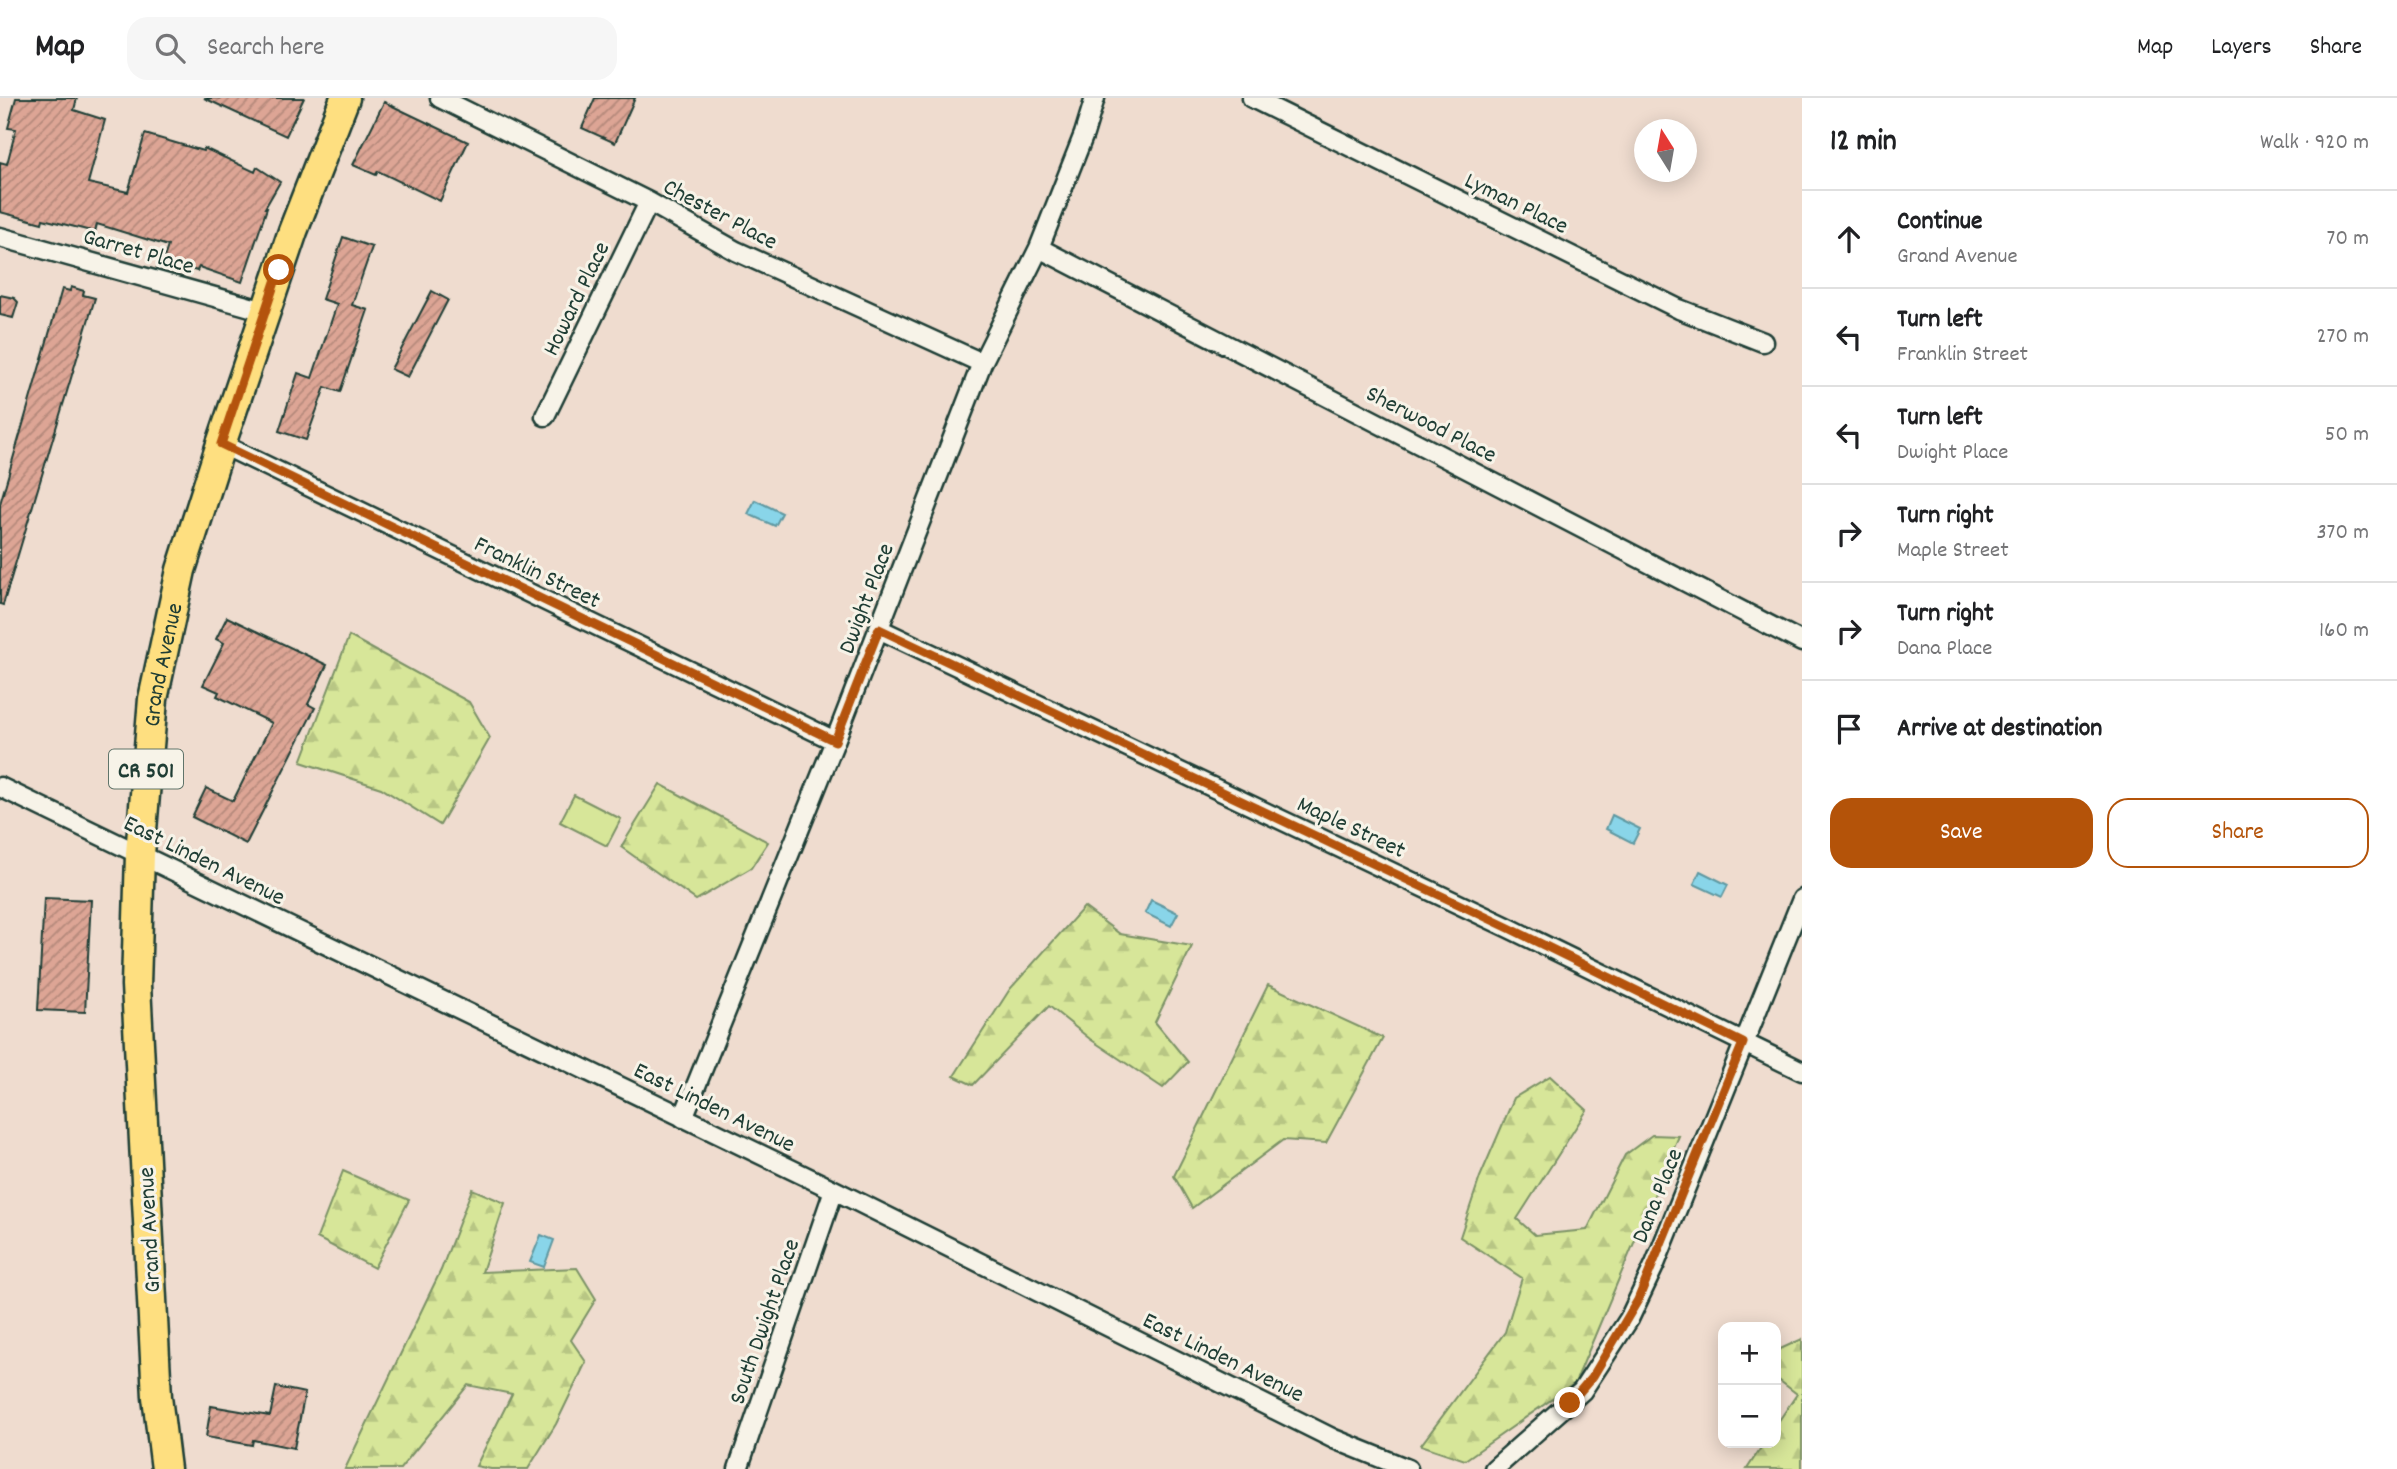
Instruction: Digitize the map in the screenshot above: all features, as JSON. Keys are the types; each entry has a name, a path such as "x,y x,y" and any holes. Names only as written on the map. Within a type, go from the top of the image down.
{"main road":[{"name":"Grand Avenue","path":"166,1469 156,1384 137,1047 136,963 148,743 157,676 181,570 265,311 345,98"}],"street":[{"name":"Chester Place","path":"440,98 649,202 736,251 982,363"},
{"name":"Dwight Place","path":"683,1118 835,741 982,363 1039,248 1084,134 1095,98"},
{"name":"Lyman Place","path":"1252,98 1679,309 1763,342"},
{"name":"Howard Place","path":"545,416 649,202"},
{"name":"Garret Place","path":"0,237 265,311"},
{"name":"Sherwood Place","path":"1039,248 1802,642"},
{"name":"Franklin Street","path":"221,444 835,741"},
{"name":"Maple Street","path":"879,629 1497,922 1802,1071"},
{"name":"East Linden Avenue","path":"0,787 834,1190 1334,1439 1408,1469"},
{"name":"Dana Place","path":"1494,1469 1582,1391 1623,1329 1655,1264 1802,900"},
{"name":"South Dwight Place","path":"738,1469 834,1190"}],"green space":[{"path":"349,636 469,702 490,738 440,825 381,788 301,762"},
{"path":"660,784 768,842 751,868 696,900 621,847"},
{"path":"574,795 621,819 607,846 560,822"},
{"path":"1084,907 1120,934 1192,946 1155,1022 1188,1062 1163,1088 1090,1039 1049,1006 973,1085 954,1076 1010,989"},
{"path":"1268,985 1383,1038 1326,1143 1283,1140 1192,1208 1174,1176"},
{"path":"1550,1076 1587,1110 1517,1219 1535,1235 1587,1230 1625,1155 1652,1135 1679,1136 1575,1383 1465,1460 1421,1445 1505,1332 1522,1278 1460,1237 1480,1177 1514,1098"},
{"path":"343,1171 409,1200 374,1268 317,1238"},
{"path":"472,1189 505,1203 482,1272 577,1268 596,1299 571,1340 586,1362 556,1424 528,1469 491,1469 476,1466 512,1394 468,1385 400,1469 345,1469 441,1270"},
{"path":"1802,1339 1802,1469 1747,1469 1761,1448 1781,1448 1781,1418 1797,1394 1781,1382 1781,1349"}],"water":[{"path":"755,500 782,513 775,526 748,514"},
{"path":"1612,815 1640,829 1633,843 1606,829"},
{"path":"1700,871 1728,885 1722,897 1694,884"},
{"path":"1151,900 1178,913 1171,926 1145,913"},
{"path":"541,1235 554,1240 544,1267 530,1262"}],"building":[{"path":"16,98 77,98 74,110 105,120 88,183 128,192 145,134 203,151 204,148 255,172 257,167 280,182 265,208 242,282 199,267 197,271 163,261 168,246 97,224 95,232 43,219 42,223 0,212 0,162 7,164 16,129 8,128"},
{"path":"204,98 304,98 286,136"},
{"path":"595,98 635,98 615,143 582,128"},
{"path":"384,102 468,142 440,201 378,171 376,175 353,165"},
{"path":"343,237 372,247 352,305 368,310 340,392 325,387 306,440 279,431 298,373 312,378 337,304 322,299"},
{"path":"71,287 84,291 83,295 95,298 3,605 0,604 0,504 62,289 70,291"},
{"path":"432,291 448,300 408,377 391,369"},
{"path":"0,295 14,298 18,302 13,318 0,315"},
{"path":"227,617 327,665 308,704 315,708 246,844 192,817 206,788 233,801 272,723 217,696 219,692 203,685 224,643 216,639"},
{"path":"44,898 91,900 85,1012 38,1010"},
{"path":"276,1387 305,1393 294,1448 253,1440 252,1445 206,1437 211,1406 270,1416"}],"route":[{"path":"279,270 221,444 835,741 879,629 1509,928 1743,1043 1655,1264 1629,1319 1593,1376 1570,1403"}]}
